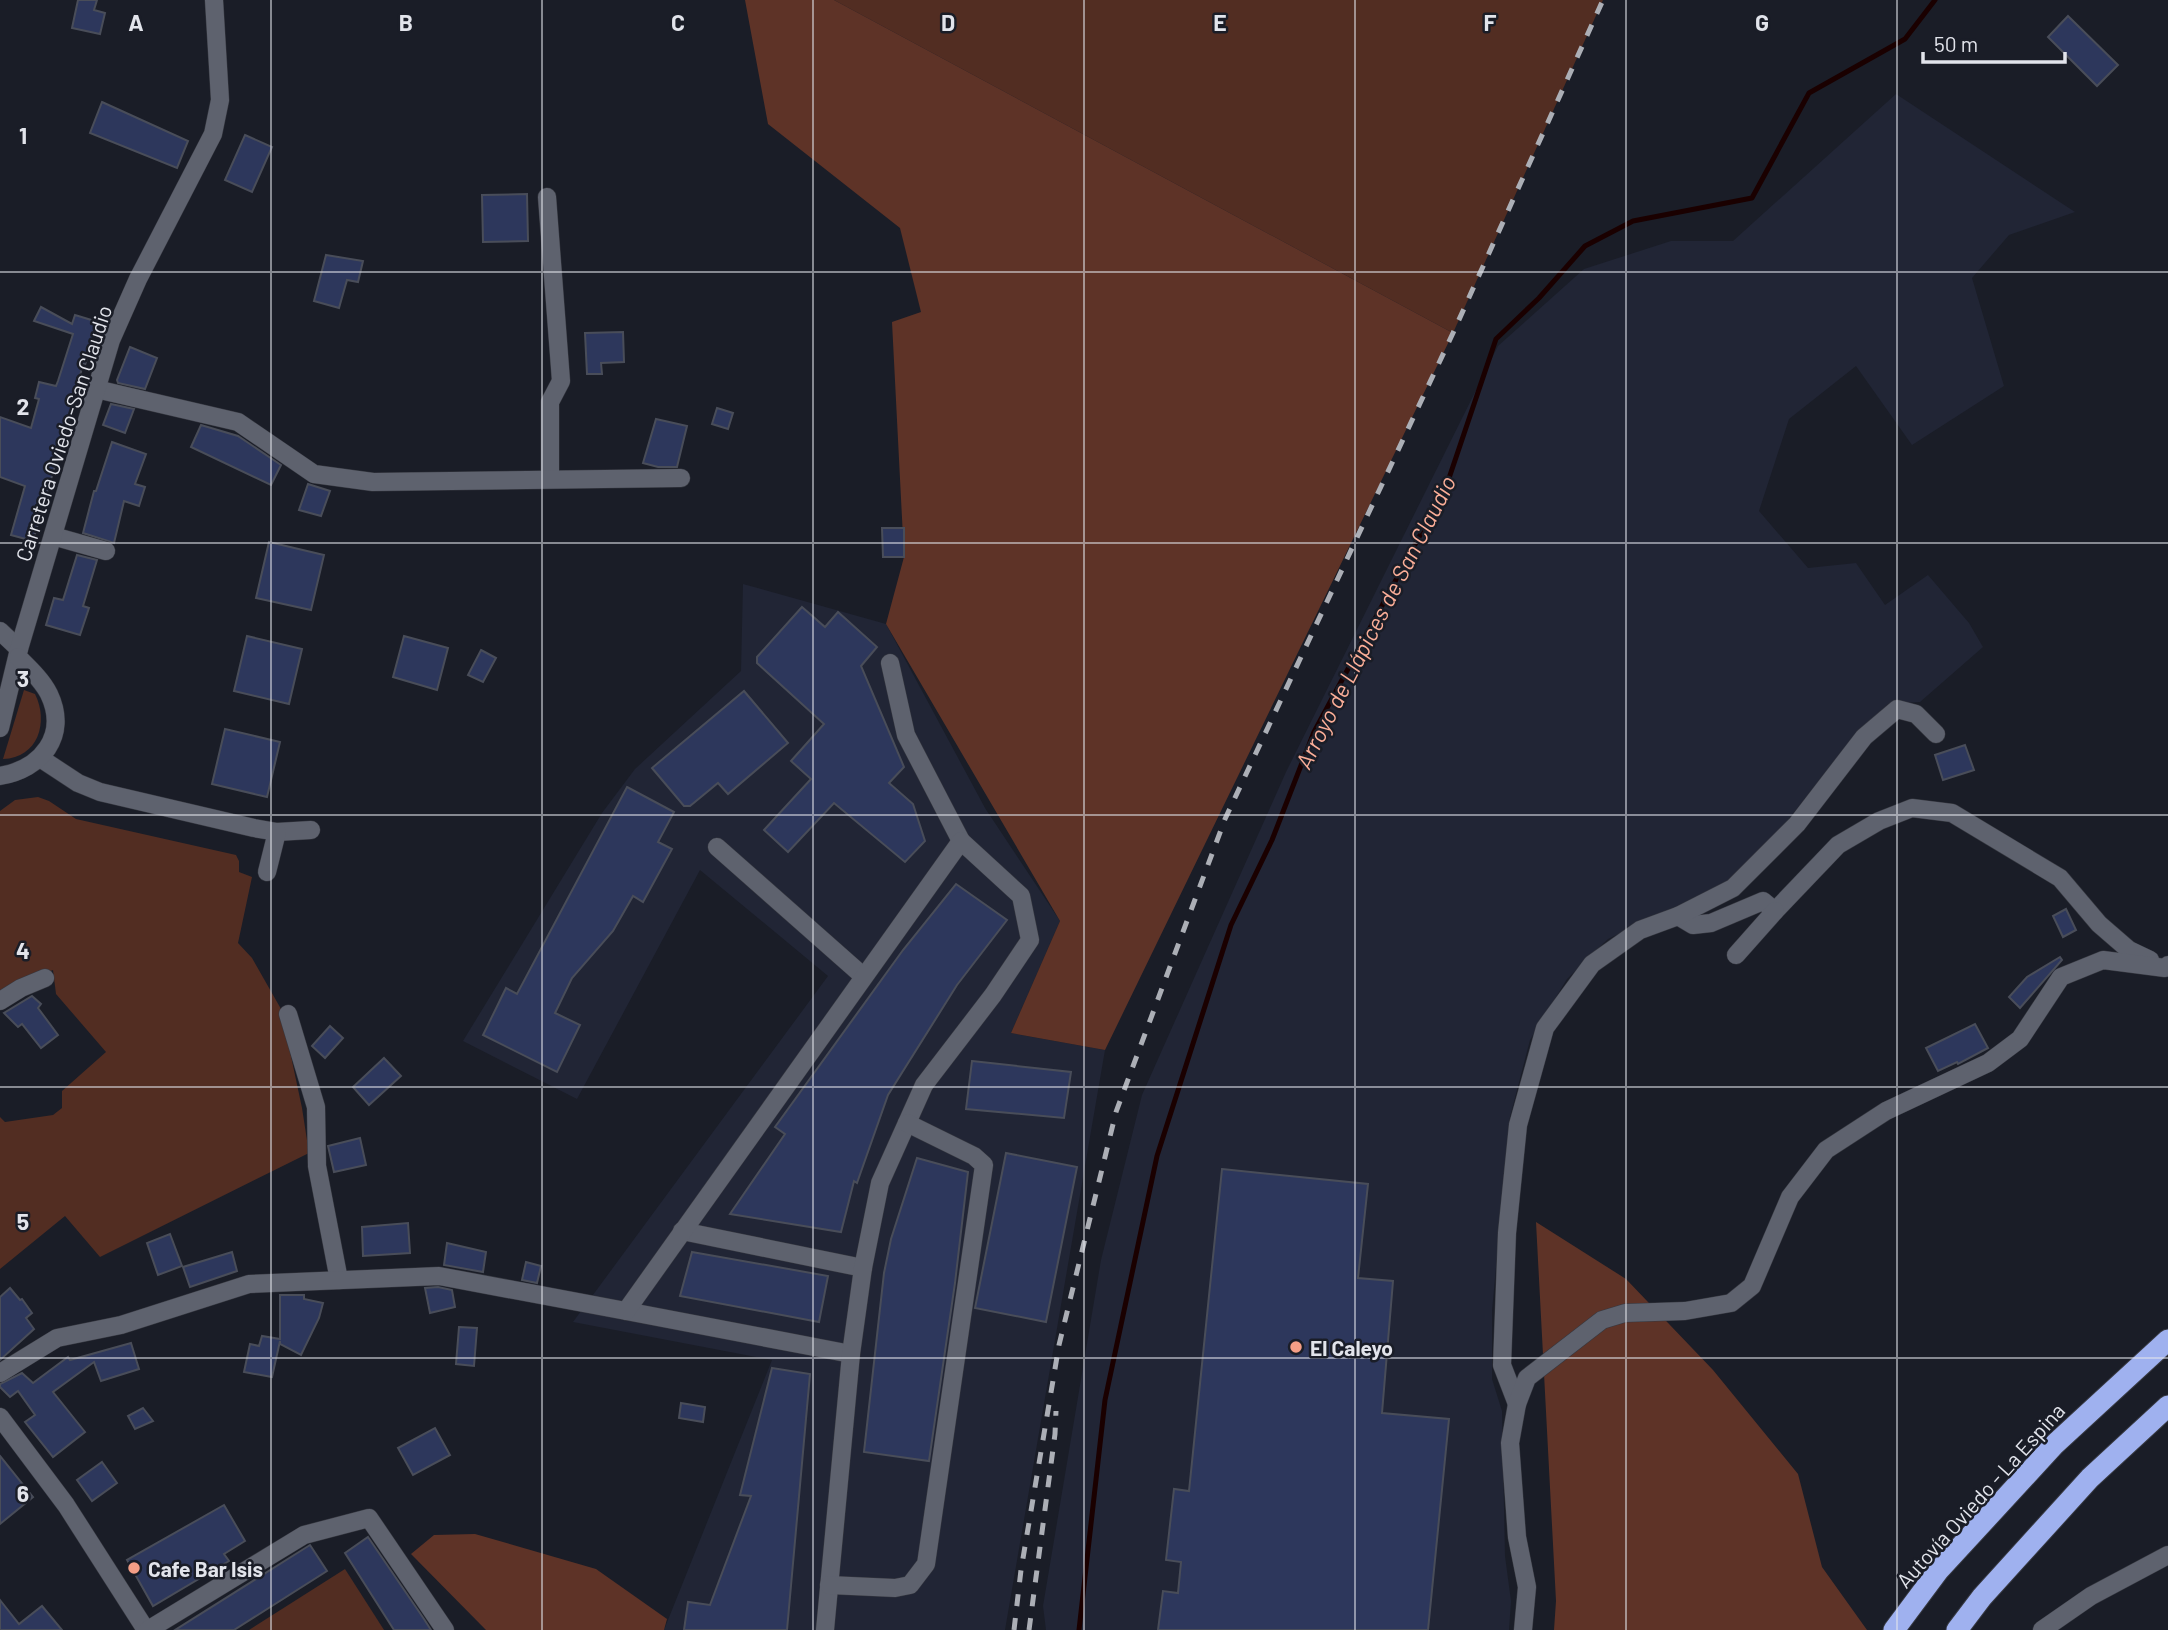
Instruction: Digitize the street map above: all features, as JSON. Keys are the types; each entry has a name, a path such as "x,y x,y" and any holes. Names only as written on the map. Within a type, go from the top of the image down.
{"highway":[{"name":"Autovía Oviedo - La Espina","path":"1894,1630 1938,1571 2054,1444 2168,1340"},
{"path":"1957,1630 1982,1597 2090,1478 2168,1406"}],"street":[{"name":"Carretera Oviedo-San Claudio","path":"0,728 19,653 111,340 138,279 213,134 220,100 214,0"},
{"path":"547,197 561,381 550,402 550,479"},
{"path":"96,389 238,422 314,474 373,482 681,478"},
{"path":"53,536 106,551"},
{"path":"0,631 48,692 55,709 55,730 40,758 27,769 0,776"},
{"path":"825,1630 851,1354 863,1268 880,1184 924,1085 993,995 1030,940 1021,896 961,841 906,734 890,663"},
{"path":"1517,1404 1502,1365 1507,1233 1518,1125 1545,1028 1592,964 1640,930 1678,916 1733,888 1797,824 1864,737 1897,709 1916,714 1936,734"},
{"path":"40,758 78,783 100,792 277,832 311,830"},
{"path":"1736,955 1838,845 1879,821 1912,808 1952,813 2060,878 2099,924 2129,950 2167,966"},
{"path":"267,872 277,832"},
{"path":"626,1311 961,841"},
{"path":"717,847 863,976"},
{"path":"1678,916 1693,925 1711,922 1763,901 1775,911"},
{"path":"1523,1630 1527,1587 1517,1537 1510,1443 1517,1404 1527,1378 1602,1320 1625,1313 1685,1311 1731,1303 1752,1286 1790,1197 1826,1150 1886,1111 1987,1063 2020,1039 2061,976 2103,960 2167,966"},
{"path":"0,1001 45,978"},
{"path":"288,1014 316,1107 317,1166 338,1280"},
{"path":"829,1585 895,1588 910,1585 926,1564 984,1165 974,1156 907,1123"},
{"path":"682,1231 863,1268"},
{"path":"0,1373 57,1338 121,1325 249,1284 439,1276 851,1354"},
{"path":"0,1417 66,1505 147,1630 304,1535 369,1518 445,1630"},
{"path":"2042,1630 2091,1596 2168,1555"}],"shaded area":[{"path":"745,0 834,0 1453,333 1105,1050 1011,1033 1060,921 886,624 904,557 892,322 921,312 900,228 768,124"},
{"path":"834,0 1603,0 1453,333"},
{"path":"1896,94 2075,212 2009,235 1972,278 2004,386 1912,445 1856,366 1789,419 1759,511 1808,568 1856,563 1885,605 1928,575 1969,623 1983,647 1920,702 1888,704 1852,739 1785,824 1728,882 1608,939 1567,979 1530,1040 1510,1117 1492,1311 1492,1379 1502,1411 1505,1556 1511,1601 1509,1630 1046,1630 1043,1606 1101,1260 1142,1095 1286,772 1498,346 1584,269 1671,241 1733,241"},
{"path":"743,584 886,624 985,808 1060,921 1011,1033 1105,1050 1005,1630 664,1630 772,1360 573,1322 828,976 700,870 577,1099 463,1041 602,813 635,769 741,671"},
{"path":"24,690 35,694 39,705 41,716 37,737 25,752 3,759"},
{"path":"38,797 76,819 236,855 239,872 252,877 238,943 252,958 281,1009 309,1153 100,1257 65,1216 0,1269 0,1117 5,1122 53,1115 62,1108 62,1091 106,1052 56,994 53,970 0,992 0,811 15,800"},
{"path":"1536,1222 1626,1279 1713,1370 1798,1474 1822,1567 1867,1630 1554,1630 1556,1601"},
{"path":"475,1534 596,1569 667,1619 664,1630 486,1630 411,1554 434,1535"},
{"path":"345,1569 384,1630 249,1630"}],"building":[{"path":"78,0 97,0 94,10 105,13 100,34 72,28"},
{"path":"2068,16 2118,65 2097,86 2048,37"},
{"path":"102,102 188,141 177,168 90,133"},
{"path":"245,135 272,147 252,192 225,180"},
{"path":"527,194 528,241 483,242 482,195"},
{"path":"326,255 363,261 358,282 347,280 339,308 314,301"},
{"path":"41,307 72,324 75,315 98,322 85,365 83,364 58,462 33,541 11,535 25,486 0,477 0,417 31,428 39,399 35,398 39,382 56,386 58,381 73,334 34,321"},
{"path":"623,332 624,362 601,363 602,374 587,374 585,333"},
{"path":"130,347 157,358 145,389 118,383"},
{"path":"111,404 134,409 125,433 103,425"},
{"path":"717,408 733,413 728,429 712,424"},
{"path":"656,419 687,426 677,467 658,467 643,463"},
{"path":"201,425 238,436 281,465 271,485 191,447"},
{"path":"112,442 146,454 135,484 145,487 139,506 124,501 114,543 83,533 94,491"},
{"path":"308,484 330,491 321,516 299,510"},
{"path":"882,528 904,528 904,557 883,557"},
{"path":"269,542 324,555 311,610 256,598"},
{"path":"77,555 97,560 83,606 89,608 80,635 46,625 54,598 63,600"},
{"path":"802,607 825,627 838,612 877,647 861,666 904,767 889,783 913,804 925,841 905,862 834,803 788,852 764,830 811,779 791,761 824,724 757,663 757,657"},
{"path":"247,636 302,649 289,704 234,691"},
{"path":"404,636 448,648 437,690 393,677"},
{"path":"481,650 496,658 483,682 468,675"},
{"path":"744,691 788,743 728,794 718,783 690,806 684,806 652,768"},
{"path":"225,729 280,742 267,797 212,784"},
{"path":"1965,745 1974,770 1943,780 1935,755"},
{"path":"627,787 674,812 658,842 672,849 643,902 633,896 613,931 572,978 555,1013 580,1025 557,1072 483,1035 506,988 517,994"},
{"path":"956,884 1007,920 957,985 888,1095 857,1183 854,1181 841,1232 730,1214 785,1134 775,1127 903,950"},
{"path":"2066,909 2076,930 2063,937 2053,916"},
{"path":"2060,957 2062,960 2020,1008 2009,997 2027,977"},
{"path":"32,996 41,1004 38,1008 58,1035 41,1048 22,1024 18,1027 4,1013"},
{"path":"1975,1024 1988,1048 1938,1071 1926,1048"},
{"path":"330,1026 343,1038 325,1058 312,1046"},
{"path":"384,1058 401,1076 369,1105 353,1087"},
{"path":"972,1061 1071,1072 1064,1118 966,1109"},
{"path":"360,1138 366,1165 334,1172 328,1146"},
{"path":"1006,1153 1077,1167 1046,1322 975,1308"},
{"path":"917,1158 968,1172 929,1461 864,1452 884,1273 891,1239"},
{"name":"El Caleyo","path":"1222,1169 1368,1184 1358,1278 1393,1281 1382,1413 1449,1419 1428,1630 1158,1630 1163,1591 1178,1593 1181,1562 1166,1560 1174,1489 1189,1491"},
{"path":"408,1223 410,1253 363,1256 362,1227"},
{"path":"170,1234 182,1266 158,1275 147,1243"},
{"path":"447,1243 486,1252 483,1272 444,1265"},
{"path":"232,1252 237,1271 190,1287 183,1267"},
{"path":"692,1252 828,1276 819,1322 680,1296"},
{"path":"526,1262 541,1266 537,1283 522,1280"},
{"path":"10,1288 32,1313 26,1318 34,1329 0,1360 0,1297"},
{"path":"425,1288 452,1290 455,1307 430,1313"},
{"path":"280,1295 304,1295 304,1299 323,1303 319,1318 301,1355 280,1344 280,1341 272,1377 244,1372 250,1344 259,1346 262,1336 280,1339"},
{"path":"459,1327 477,1328 474,1366 456,1364"},
{"path":"131,1343 139,1369 101,1381 94,1362 53,1392 85,1432 53,1457 25,1422 35,1415 18,1391 10,1397 0,1387 0,1384 22,1373 33,1383 68,1357 70,1360"},
{"path":"772,1368 810,1374 787,1630 684,1630 688,1602 710,1605 751,1496 740,1495"},
{"path":"681,1403 705,1407 703,1422 679,1418"},
{"path":"143,1408 153,1421 135,1429 128,1416"},
{"path":"435,1428 450,1455 413,1475 398,1448"},
{"path":"0,1456 33,1497 0,1524"},
{"path":"102,1462 117,1483 92,1501 77,1480"},
{"path":"224,1505 245,1541 224,1554 229,1561 153,1606 127,1560"},
{"path":"368,1537 431,1630 394,1630 345,1553"},
{"path":"310,1545 327,1571 234,1630 175,1630"},
{"path":"0,1600 19,1624 42,1606 62,1630 0,1630"}],"waterway":[{"name":"Arroyo de Llápices de San Claudio","path":"1079,1630 1105,1400 1157,1156 1231,925 1272,840 1314,732 1446,487 1496,339 1539,298 1585,246 1633,221 1752,198 1809,93 1905,39 1935,0"}],"railway":[{"path":"1014,1630 1021,1570 1059,1345 1116,1112 1225,819 1453,333 1603,0"},
{"path":"1029,1630 1056,1411"}],"place":[{"name":"El Caleyo","path":"1296,1347"},
{"name":"Cafe Bar Isis","path":"134,1568"}]}
